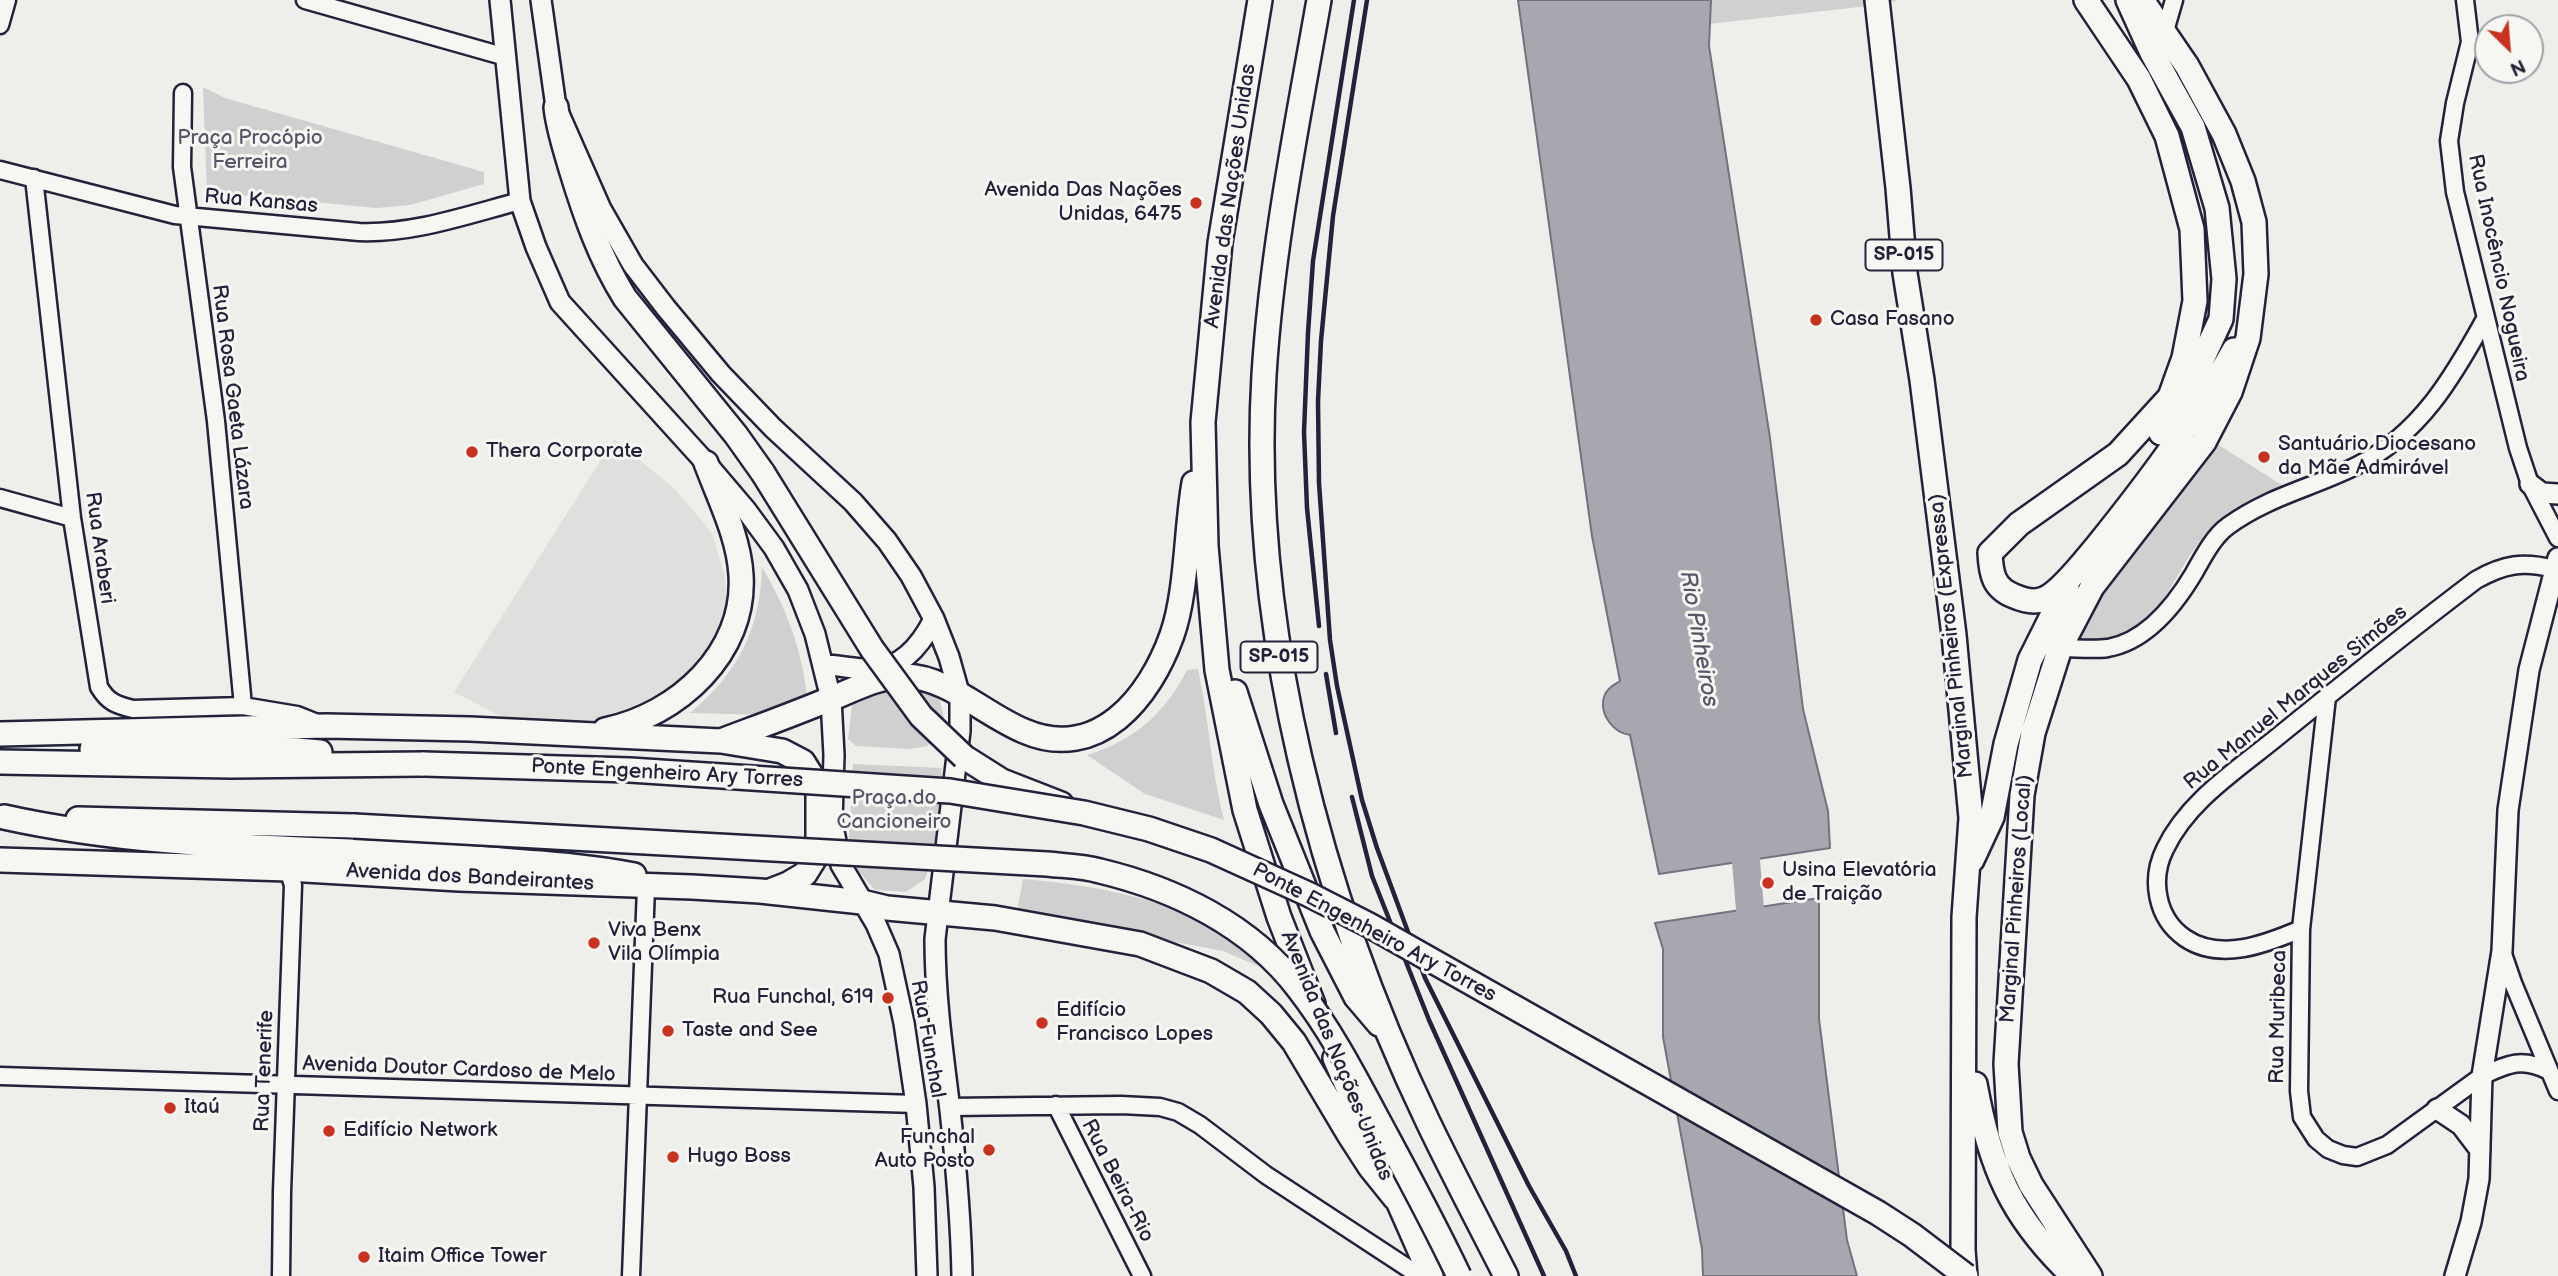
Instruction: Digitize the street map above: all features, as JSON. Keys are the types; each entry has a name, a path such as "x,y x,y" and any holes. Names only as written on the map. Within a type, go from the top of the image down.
{"highway":[{"name":"Avenida das Nações Unidas","path":"1260,0 1220,243 1203,422 1206,546 1217,670 1245,810 1279,917 1333,1054 1432,1276"},
{"name":"SP-015","path":"1320,0 1276,245 1264,376 1262,460 1266,543 1278,650 1302,771 1332,876 1363,967 1427,1120 1507,1276"},
{"name":"Marginal Pinheiros (Expressa)","path":"1879,0 1905,273 1922,380 1954,635 1971,818 1964,917 1963,1237 1966,1276"},
{"path":"2086,0 2139,79 2167,136 2192,229 2195,301 2183,358 2161,433 2179,410 2221,319 2224,279 2217,208 2193,127 2152,52 2128,0"},
{"name":"Marginal Pinheiros (Local)","path":"2090,1276 2031,1185 2018,1158 2010,1132 2006,1064 2022,795 2033,733 2060,648 2092,587 2204,442 2230,392 2248,338 2256,274 2253,222 2243,181 2224,134 2187,65 2143,0"},
{"path":"556,107 557,124 587,221 611,275 625,298 764,473 872,649 921,716 964,757 1002,781 1084,813"},
{"path":"2170,397 2118,454 2019,524 1990,553 1991,574 1998,584 2011,595 2030,601 2046,598 2076,572 2183,433 2250,319"},
{"path":"721,741 879,681 902,676 923,677 943,684 1025,732 1048,738 1078,738 1102,730 1126,712 1140,697 1173,634 1203,422"},
{"path":"561,734 615,728 650,714 704,677 728,645 741,603 741,574 727,520 706,463"},
{"path":"1967,870 1992,817 2006,744 2030,660 2076,572"},
{"path":"1212,623 1229,667 1259,771 1322,931 1356,997 1393,1041"},
{"path":"8,734 326,726 471,729 721,741 782,751 795,756 809,769 818,786 818,853 805,874 771,891 760,891"},
{"path":"8,734 37,744 69,750 186,746 286,748 392,763"},
{"path":"0,762 231,766 392,763"},
{"name":"Ponte Engenheiro Ary Torres","path":"392,763 630,770 950,791 1084,813 1211,849 1333,907 1878,1213 1966,1276"},
{"path":"2,817 354,826 1047,864 1098,870 1147,884 1188,900 1240,931 1297,986 1356,1078 1459,1276"},
{"path":"2,817 64,831 157,842 454,855 601,869 692,887"},
{"name":"Avenida dos Bandeirantes","path":"0,860 288,869 760,891 862,902 887,908 995,918 1140,944 1211,971 1247,992 1271,1014 1294,1042 1357,1146 1395,1198"},
{"path":"1965,1030 1981,1118 1993,1162 2022,1219 2041,1244 2073,1276"}],"main road":[{"name":"Rua Funchal","path":"500,0 520,201 560,302 706,463 774,548 798,590 815,634 831,699 834,755 832,822 841,865 876,924 889,954 904,1023 916,1104 924,1187 927,1276"},
{"name":"Rua Funchal","path":"541,0 556,107 601,209 633,265 721,373 774,428 853,502 887,541 911,576 934,619 949,657 960,696 960,731 935,939 937,998 957,1188 962,1276"},
{"path":"2530,484 2542,493 2558,494"},
{"path":"2455,1276 2471,1222 2479,1180 2482,1076 2502,951 2508,810 2529,670 2556,563"},
{"path":"824,665 874,669 894,664 918,645 934,619"},
{"path":"2437,1108 2461,1125 2480,1150"}],"street":[{"path":"0,24 7,0"},
{"path":"305,0 506,57"},
{"path":"2165,31 2174,0"},
{"name":"Rua Inocêncio Nogueira","path":"2465,0 2470,42 2449,141 2455,192 2511,422 2530,484 2558,538"},
{"name":"Rua Rosa Gaeta Lázara","path":"183,93 182,167 216,421 243,706"},
{"name":"Rua Kansas","path":"0,170 158,212 386,233 520,201"},
{"name":"Rua Araberi","path":"34,178 72,518 99,687 107,699 116,705 132,709 243,706 297,715 326,726"},
{"path":"2060,648 2108,648 2125,643 2147,630 2174,603 2206,551 2225,527 2252,510 2297,489 2356,467 2389,448 2412,428 2442,388 2485,319"},
{"path":"0,498 72,518"},
{"name":"Rua Manuel Marques Simões","path":"2301,929 2242,949 2195,945 2178,934 2159,902 2156,870 2165,848 2185,816 2327,697 2476,580 2494,570 2514,565 2556,563"},
{"name":"Rua Muribeca","path":"2327,697 2301,929 2299,1091 2302,1117 2309,1130 2328,1149 2343,1156 2357,1157 2387,1145 2482,1076 2522,1062 2534,1063 2549,1071"},
{"name":"Rua Tenerife","path":"281,1276 293,885 288,869"},
{"path":"631,1276 646,887"},
{"path":"2502,951 2558,1091"},
{"name":"Avenida Doutor Cardoso de Melo","path":"0,1076 916,1104"},
{"name":"Rua Beira-Rio","path":"1056,1105 1142,1276"},
{"path":"949,1107 1160,1107 1178,1112 1200,1125 1266,1175 1420,1276"}],"shaded area":[{"path":"614,439 675,489 712,533 725,576 727,615 715,648 684,682 649,708 609,720 572,725 508,720 454,692"}],"green space":[{"path":"1711,0 1898,0 1885,4 1709,24"},
{"name":"Praça Procópio Ferreira","path":"203,87 225,98 484,172 484,184 410,205 377,208 207,192"},
{"path":"2214,442 2285,487 2254,501 2215,525 2196,547 2157,608 2131,633 2110,642 2076,642 2074,639 2105,585"},
{"path":"762,567 795,638 804,676 808,716 690,713 721,682 743,649 757,611"},
{"path":"1198,669 1224,820 1145,794 1087,755 1119,742 1146,723 1169,699 1187,670"},
{"name":"Praça do Cancioneiro","path":"917,685 938,692 945,722 939,738 927,746 909,749 856,746 848,739 852,706 863,695"},
{"name":"Praça do Cancioneiro","path":"853,764 942,768 935,850 925,879 906,892 875,890 858,871 849,840"},
{"path":"1023,879 1078,885 1159,904 1209,926 1236,944 1265,969 1223,951 1017,912"}],"water":[{"path":"1518,0 1711,0 1709,46 1770,438 1803,709 1828,811 1830,848 1659,874 1630,735 1613,727 1603,704 1605,694 1620,681 1592,536"},
{"path":"1819,898 1819,1019 1847,1240 1857,1276 1703,1276 1702,1249 1663,1037 1663,949 1655,923"}],"waterway":[{"name":"Rio Pinheiros","path":"1737,826 1746,861 1753,945"}],"railway":[{"path":"1319,626 1307,508 1304,432 1308,333 1313,261 1354,0"},
{"path":"1367,0 1333,216 1318,401 1319,483 1330,640 1337,686 1362,800 1425,978 1529,1186 1566,1251 1576,1276"},
{"path":"1326,674 1336,733"},
{"path":"1352,797 1372,876 1429,1020 1544,1276"}],"place":[{"name":"Avenida Das Nações Unidas, 6475","path":"1196,203"},
{"name":"Casa Fasano","path":"1816,320"},
{"name":"Thera Corporate","path":"472,452"},
{"name":"Santuário Diocesano da Mãe Admirável","path":"2264,457"},
{"name":"Usina Elevatória de Traição","path":"1768,883"},
{"name":"Viva Benx Vila Olímpia","path":"594,943"},
{"name":"Rua Funchal, 619","path":"888,998"},
{"name":"Edifício Francisco Lopes","path":"1042,1023"},
{"name":"Taste and See","path":"668,1031"},
{"name":"Itaú","path":"170,1108"},
{"name":"Edifício Network","path":"329,1131"},
{"name":"Funchal Auto Posto","path":"989,1150"},
{"name":"Hugo Boss","path":"673,1157"},
{"name":"Itaim Office Tower","path":"364,1257"}]}
